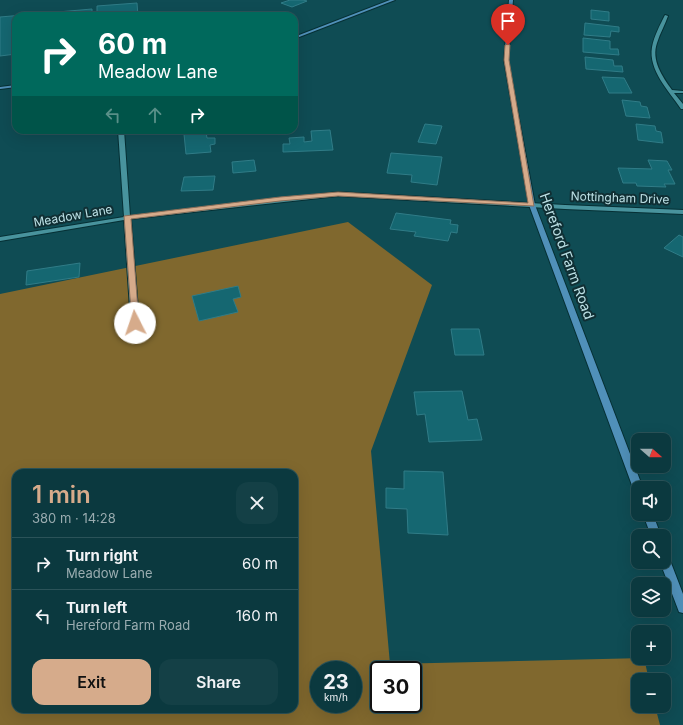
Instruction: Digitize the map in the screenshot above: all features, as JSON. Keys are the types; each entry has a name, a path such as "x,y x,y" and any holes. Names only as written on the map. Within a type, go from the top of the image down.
{"street":[{"path":"298,36 393,0"},
{"name":"Hereford Farm Road","path":"512,0 506,60 532,205 635,481"},
{"path":"666,16 653,46 653,58 659,72 683,108"},
{"path":"0,88 12,86"},
{"path":"672,91 683,92"},
{"path":"121,134 135,323"},
{"name":"Meadow Lane","path":"0,239 127,218 280,199 338,194 532,205"},
{"name":"Nottingham Drive","path":"532,205 683,212"},
{"path":"668,569 683,608"}],"shaded area":[{"path":"348,222 432,285 371,451 390,661 370,661 370,713 422,713 422,663 631,658 631,665 646,665 647,673 631,673 631,713 657,713 660,725 0,725 0,294"}],"building":[{"path":"290,0 307,1 292,7 281,3"},
{"path":"137,3 138,12 97,12 97,6"},
{"path":"92,9 92,12 58,12"},
{"path":"591,10 609,12 609,21 591,19"},
{"path":"12,16 12,54 0,56 0,17"},
{"path":"585,23 619,27 619,32 611,31 610,37 584,35"},
{"path":"583,38 610,41 610,49 618,49 619,55 583,52"},
{"path":"585,57 613,60 614,66 622,66 623,72 586,69"},
{"path":"602,77 624,78 632,93 609,93"},
{"path":"622,100 640,102 641,106 647,107 650,118 626,116"},
{"path":"425,124 442,126 436,144 418,142"},
{"path":"636,124 655,126 656,131 661,132 663,143 638,140"},
{"path":"330,130 333,150 283,152 283,144 290,144 289,138 304,137 304,142 312,141 311,131"},
{"path":"184,134 206,134 207,138 215,138 215,144 210,145 211,152 186,154"},
{"path":"391,153 442,157 437,185 411,182 412,175 387,173"},
{"path":"254,160 256,171 233,173 232,162"},
{"path":"648,160 667,161 672,170 668,170 675,184 664,184 666,187 637,186 636,183 623,183 618,168 652,169"},
{"path":"215,176 213,190 181,191 184,177"},
{"path":"396,213 451,220 450,224 458,225 457,233 451,232 448,241 414,236 416,232 390,229"},
{"path":"679,235 683,237 683,257 664,248"},
{"path":"80,263 79,277 26,285 27,271"},
{"path":"238,286 241,297 233,299 238,312 199,321 192,296"},
{"path":"451,329 479,329 484,355 455,355"},
{"path":"462,391 468,420 477,419 482,440 429,442 425,414 417,415 414,392"},
{"path":"404,471 443,472 448,535 408,533 407,509 386,508 386,488 404,489"}],"route":[{"path":"135,323 127,218 280,199 338,194 532,205 506,60 508,45"}]}
